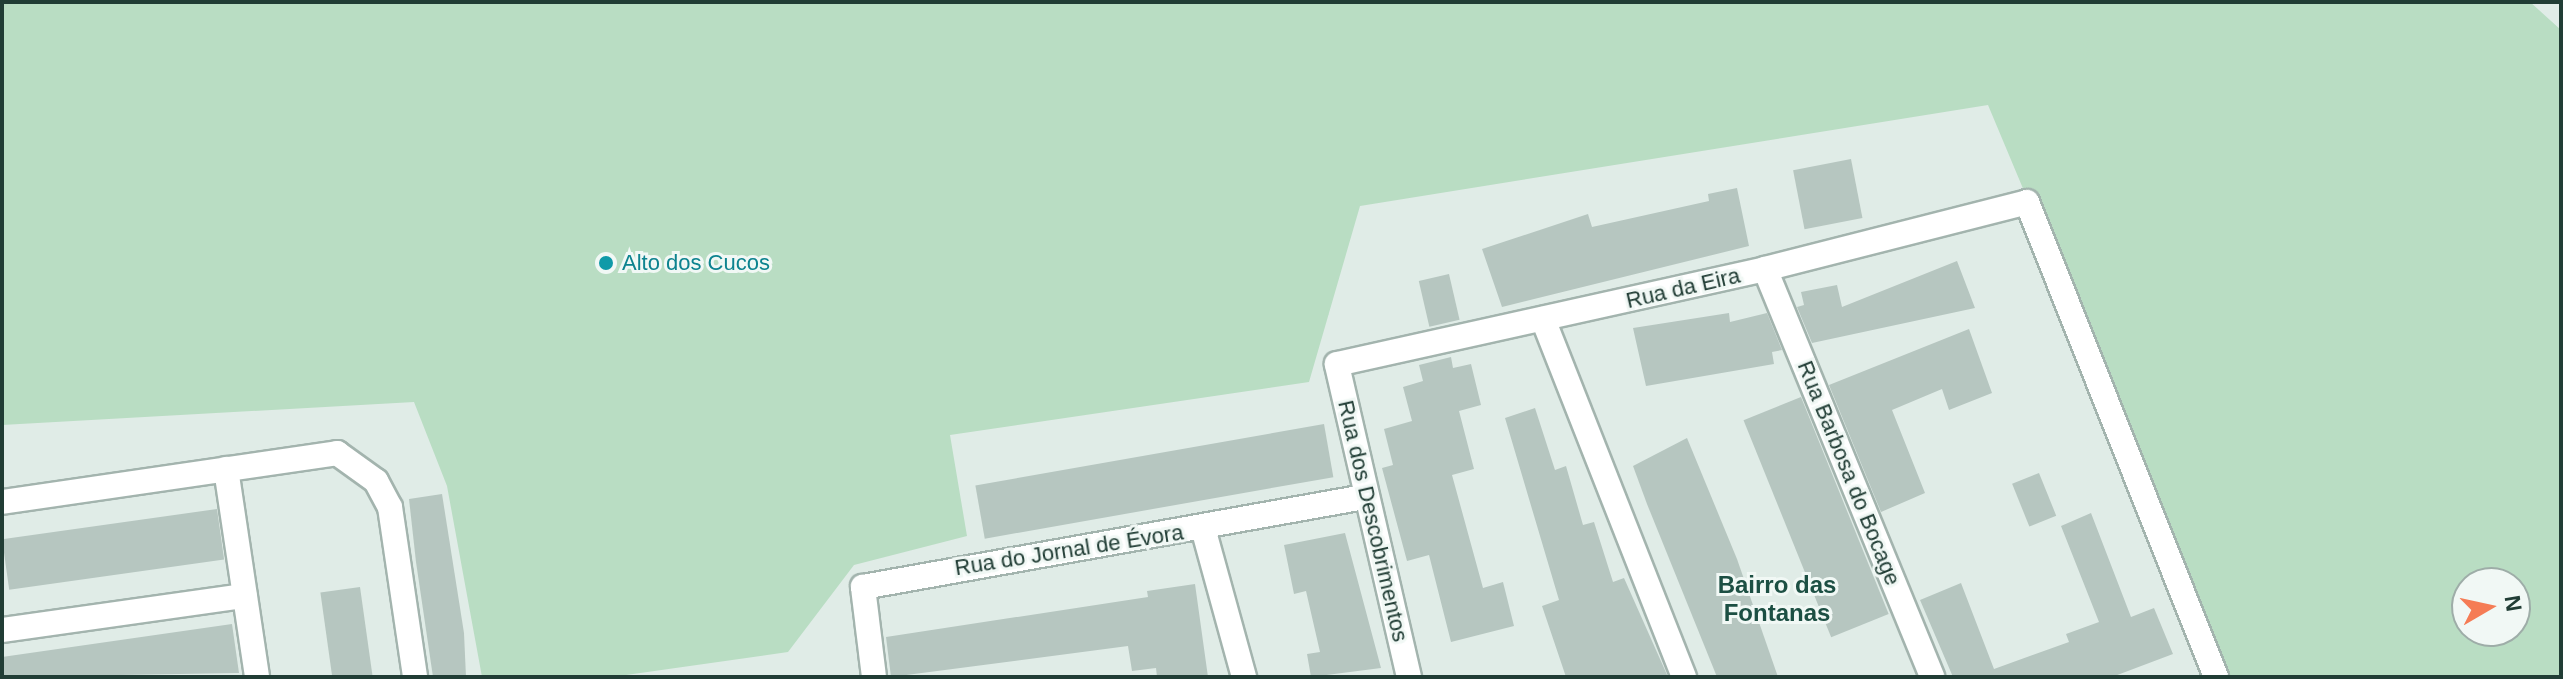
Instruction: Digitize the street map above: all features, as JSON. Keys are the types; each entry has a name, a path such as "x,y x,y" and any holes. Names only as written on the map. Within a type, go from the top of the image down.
{"street":[{"name":"Rua da Eira","path":"1337,364 1765,269 2027,202 2208,675"},
{"name":"Rua Barbosa do Bocage","path":"1765,269 1932,677"},
{"path":"1543,319 1684,677"},
{"name":"Rua dos Descobrimentos","path":"1337,364 1364,497 1409,677"},
{"path":"2,502 337,453 376,481 390,507 415,677"},
{"path":"226,469 257,677"},
{"name":"Rua do Jornal de Évora","path":"874,677 863,587 1364,497"},
{"path":"1203,528 1244,677"},
{"path":"2,630 245,596"}],"green space":[{"path":"2,2 2530,2 2561,30 2561,677 2228,677 1988,105 1360,206 1309,382 950,435 967,536 854,565 788,652 612,677 482,677 447,486 414,402 2,425"}],"building":[{"path":"1851,159 1862,218 1805,229 1793,170"},
{"path":"1737,188 1749,246 1502,307 1482,249 1588,214 1592,227 1709,201 1708,194"},
{"path":"1957,261 1975,308 1812,343 1797,307 1804,305 1801,292 1837,285 1842,307"},
{"path":"1449,274 1460,320 1429,327 1419,281"},
{"path":"1729,313 1730,322 1767,313 1782,350 1772,352 1774,364 1646,386 1633,328"},
{"path":"1969,329 1992,393 1949,410 1942,389 1892,410 1925,493 1881,512 1829,385"},
{"path":"1451,357 1453,368 1471,364 1481,405 1459,411 1474,469 1452,475 1483,588 1503,582 1514,626 1451,642 1429,555 1407,561 1382,468 1393,465 1384,429 1412,421 1403,387 1423,381 1419,365"},
{"path":"1801,397 1889,614 1831,637 1744,420"},
{"path":"1535,408 1555,470 1566,466 1583,525 1594,522 1613,582 1624,578 1668,677 1566,677 1542,606 1559,600 1505,418"},
{"path":"1324,424 1333,477 985,539 975,485"},
{"path":"1687,438 1737,559 1778,677 1717,677 1647,504 1633,466"},
{"path":"2039,473 2056,516 2029,527 2012,484"},
{"path":"442,494 464,633 466,677 433,677 416,562 409,499"},
{"path":"217,509 224,560 9,590 2,539"},
{"path":"2091,513 2131,617 2154,608 2173,654 2112,677 1953,677 1920,600 1961,583 1994,669 2069,642 2066,634 2099,622 2061,526"},
{"path":"1345,533 1381,668 1311,677 1307,654 1320,652 1306,591 1294,594 1284,545"},
{"path":"1195,584 1208,677 1157,677 1156,668 1132,671 1128,646 891,677 886,637 1148,597 1147,591"},
{"path":"360,587 373,677 332,677 320,593"},
{"path":"232,624 239,673 2,677 2,657"}],"place":[{"name":"Alto dos Cucos","path":"606,263"}],"district":[{"name":"Bairro das Fontanas","path":"1777,599"}]}
